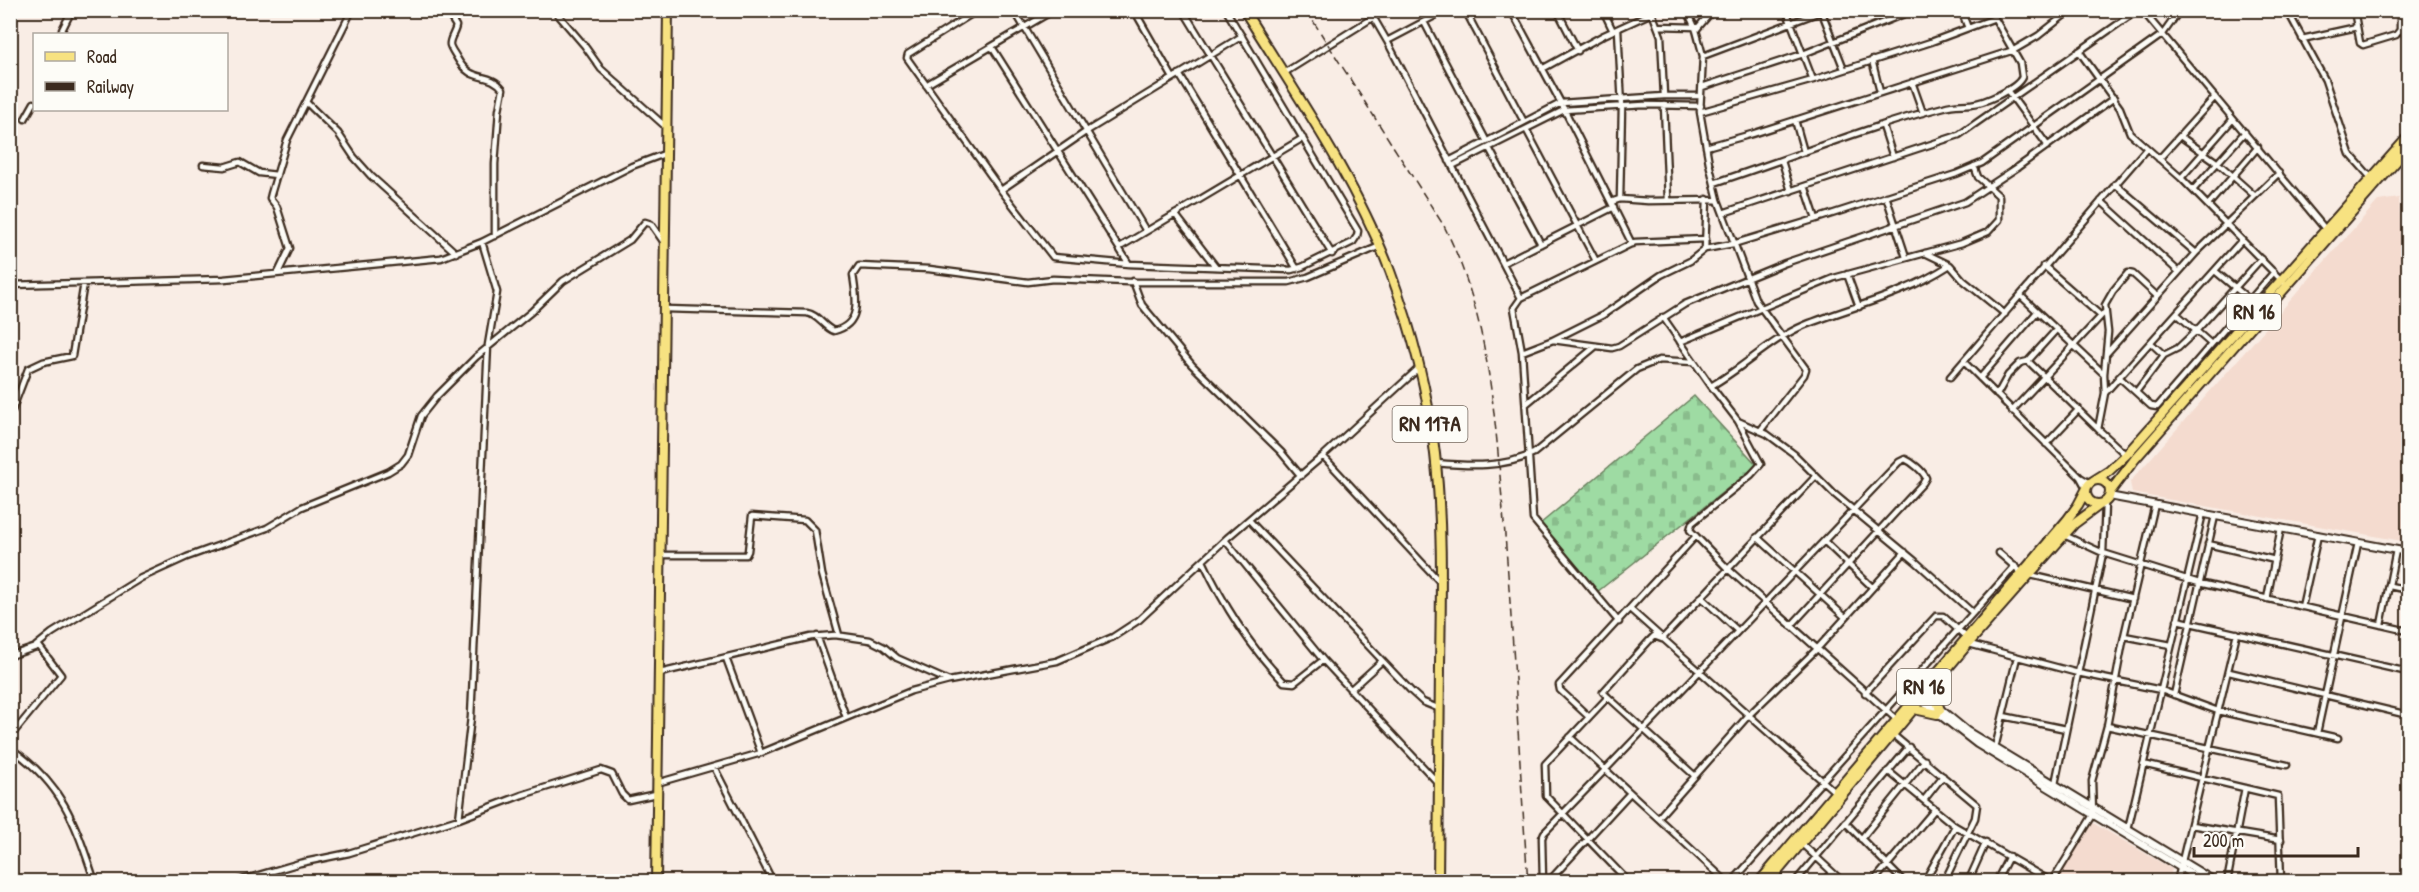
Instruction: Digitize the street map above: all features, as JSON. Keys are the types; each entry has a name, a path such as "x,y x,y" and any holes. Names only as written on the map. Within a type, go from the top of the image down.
{"main road":[{"path":"656,882 668,10"},
{"name":"RN 117A","path":"1244,10 1347,180 1380,246 1407,321 1420,368 1436,463 1441,583 1438,882"},
{"name":"RN 16","path":"2025,574 2074,524 2106,499 2135,459 2374,181 2409,137"},
{"name":"RN 16","path":"1769,882 1835,792 2025,574 2078,505 2089,485 2126,455 2284,283 2326,230 2409,148"},
{"path":"2103,481 2106,499 2089,501 2089,485 2103,481"},
{"name":"RN 16","path":"1759,882 1914,709 1920,696 1932,687 1967,640"},
{"path":"1914,709 1939,712 1932,687"}],"street":[{"path":"60,33 72,10"},
{"path":"278,273 290,248 277,207 270,198 287,141 352,10"},
{"path":"446,10 456,26 451,47 463,69 468,73 495,81 503,89 495,164 495,236"},
{"path":"554,10 601,69 667,129"},
{"path":"978,10 908,54 907,58 1049,254 1056,259 1130,264 1297,269 1353,242 1358,236 1358,231 1226,10"},
{"path":"1014,10 1146,231"},
{"path":"926,85 1054,10"},
{"path":"1134,10 1173,78"},
{"path":"1183,10 1332,254"},
{"path":"1369,10 1521,298"},
{"path":"1284,73 1385,10"},
{"path":"1387,41 1446,10"},
{"path":"1465,10 1524,123"},
{"path":"1511,10 1632,244"},
{"path":"1557,10 1578,51"},
{"path":"1603,10 1616,30 1622,106 1620,199"},
{"path":"1687,10 1696,28 1703,56 1701,109 1706,147 1718,200 1746,278 1761,308 1806,370 1760,431"},
{"path":"1658,26 1696,28 1713,10"},
{"path":"1786,10 1813,80"},
{"path":"1702,87 1803,54 1914,10"},
{"path":"1961,10 1968,27"},
{"path":"1706,147 2014,50 2038,36 2071,10"},
{"path":"1724,213 1959,135 2140,10 2163,34 2326,230"},
{"path":"1522,352 1553,340 1603,315 1661,275 1690,261 1705,249 1733,244 1816,219 1974,166 2101,80 2163,34 2180,10"},
{"path":"2287,10 2331,94 2350,154 2374,181"},
{"path":"2354,10 2362,45 2396,35 2400,30 2400,14 2407,10"},
{"path":"1703,56 1823,11 1844,69"},
{"path":"1542,69 1652,12 1658,26 1664,96"},
{"path":"1451,164 1489,148 1564,110 1664,105 1691,105 1701,109 1813,80 1968,27 1994,13 2020,63 2022,77 2019,83 1980,102 1945,106 1823,144 1782,161 1714,183"},
{"path":"1424,22 1487,141"},
{"path":"2302,39 2357,27"},
{"path":"1001,190 1087,131 1242,36"},
{"path":"992,47 1130,264"},
{"path":"2079,51 2114,98 2130,133 2181,178 2284,283"},
{"path":"1872,60 1880,92"},
{"path":"1179,74 1297,269"},
{"path":"1912,82 1923,113"},
{"path":"2007,90 2048,146"},
{"path":"1691,96 1691,105"},
{"path":"1451,164 1487,141 1561,104 1621,98 1701,96"},
{"path":"2159,159 2215,97"},
{"path":"1553,340 1596,346 1619,346 1685,304 1746,278 1958,205 2048,146 2114,98"},
{"path":"307,103 338,133 371,177 456,253"},
{"path":"25,119 33,105"},
{"path":"1664,105 1668,200"},
{"path":"2181,178 2234,119"},
{"path":"1795,120 1804,152"},
{"path":"1883,126 1893,157"},
{"path":"1526,129 1596,261"},
{"path":"2193,190 2245,132"},
{"path":"2180,136 2217,163 2255,196"},
{"path":"1120,246 1303,138"},
{"path":"2208,205 2258,147"},
{"path":"1489,148 1541,244"},
{"path":"1950,377 2146,148"},
{"path":"10,285 213,279 425,260 456,253 482,242 632,166 667,153"},
{"path":"1782,161 1791,191"},
{"path":"203,165 224,167 240,162 257,173 277,175"},
{"path":"1680,342 1847,274 1962,243 1993,228 1999,220 1999,196 1978,177 1974,166"},
{"path":"2107,353 2196,253 2279,173"},
{"path":"2115,184 2196,253"},
{"path":"1805,186 1816,219"},
{"path":"1886,196 1906,257"},
{"path":"1611,202 1620,199 1718,200"},
{"path":"1705,249 1707,199"},
{"path":"2101,201 2179,272"},
{"path":"1503,262 1614,207"},
{"path":"1175,214 1216,267"},
{"path":"10,656 36,646 52,633 141,578 187,557 267,528 302,507 395,468 408,455 424,411 488,348 566,279 630,240 643,222 651,224 666,247"},
{"path":"1619,622 1534,521 1522,352 1514,308 1517,300 1639,241 1706,239"},
{"path":"2105,393 2242,240"},
{"path":"459,819 471,717 488,348 497,292 482,242"},
{"path":"665,309 807,313 815,315 824,326 834,331 845,326 854,313 857,298 853,275 859,266 929,269 1014,281 1053,279 1133,282 1289,282 1308,278 1380,246"},
{"path":"1923,253 1950,265 1963,280 2005,315"},
{"path":"2136,392 2164,355 2178,348 2196,331 2261,259"},
{"path":"1712,386 1804,326 1923,282 1950,265"},
{"path":"2044,266 2103,314 2108,332 2104,374 2105,393 2098,429"},
{"path":"2215,271 2250,300"},
{"path":"2119,378 2151,406 2156,407 2274,272"},
{"path":"2012,411 2103,314 2108,298 2128,273 2133,274 2157,296"},
{"path":"1847,274 1859,307"},
{"path":"1133,282 1142,305 1192,365 1281,452 1301,476"},
{"path":"10,416 27,370 34,365 72,356 84,283"},
{"path":"2021,296 2104,374"},
{"path":"1980,378 2037,312"},
{"path":"2177,314 2211,344"},
{"path":"1663,317 1738,421 1760,461 1760,466 1692,523 1690,529 1728,568 1896,720"},
{"path":"1997,395 2007,375 2020,363 2028,361 2056,330"},
{"path":"2151,343 2164,355"},
{"path":"1526,404 1596,346"},
{"path":"1436,463 1499,464 1528,456 1637,369 1659,360 1694,362"},
{"path":"2028,361 2126,455"},
{"path":"1964,362 2089,485"},
{"path":"657,783 761,753 911,691 949,681 1057,661 1113,637 1139,620 1225,540 1301,476 1420,368"},
{"path":"2184,376 2192,382"},
{"path":"2046,444 2079,409"},
{"path":"1738,421 1760,431 1794,454 1854,510 1973,613"},
{"path":"1323,456 1441,583"},
{"path":"1543,882 1542,836 1700,674 1765,602 1899,462 1905,459 1909,461 1926,478 1791,626"},
{"path":"1662,639 1816,476"},
{"path":"2055,784 2103,553 2106,499 2156,504 2409,552"},
{"path":"1888,771 1955,826 2052,882 2093,815 2092,781 2107,726 2124,636 2156,504"},
{"path":"2128,829 2203,513"},
{"path":"661,555 746,555 752,516 805,520 814,530 822,573 839,635"},
{"path":"2174,695 2215,516"},
{"path":"1249,520 1416,696 1440,709"},
{"path":"2267,599 2281,528"},
{"path":"2302,607 2318,535"},
{"path":"1589,717 1558,687 1631,610 1696,536"},
{"path":"2064,536 2103,553 2199,583 2409,631"},
{"path":"1756,537 1845,617"},
{"path":"1225,540 1323,660 1439,783"},
{"path":"1824,541 1872,587"},
{"path":"2317,733 2358,543"},
{"path":"2208,544 2275,560"},
{"path":"2381,625 2396,550"},
{"path":"1658,818 1748,716 1817,649 1905,552"},
{"path":"1999,553 2025,574 2133,599"},
{"path":"1203,561 1221,599 1284,682 1289,684 1297,682 1323,660"},
{"path":"1732,882 2014,566"},
{"path":"2390,586 2409,590"},
{"path":"1701,597 1738,631"},
{"path":"1631,610 1700,674 1835,792"},
{"path":"1865,693 1936,616 1941,615 1959,629 1967,640 2017,657 2078,673 2161,690 2218,711 2338,738"},
{"path":"2177,620 2409,672"},
{"path":"2178,882 2229,672 2236,633"},
{"path":"660,673 817,636 839,635 876,642 897,658 949,681"},
{"path":"817,636 846,717"},
{"path":"1662,639 1653,636 1603,692 1695,776"},
{"path":"2124,636 2171,645"},
{"path":"10,737 60,677 60,672 41,647 36,646"},
{"path":"1995,748 2017,657"},
{"path":"726,658 761,753"},
{"path":"1350,690 1382,660"},
{"path":"2229,672 2409,716"},
{"path":"1920,696 1977,744 2093,815 2216,882"},
{"path":"1608,697 1549,758 1544,768 1545,795 1629,882"},
{"path":"1939,712 2128,829 2182,864 2204,882"},
{"path":"2003,716 2066,729"},
{"path":"2107,726 2287,765"},
{"path":"1892,734 1977,805 1977,811 1944,882"},
{"path":"1570,737 1726,882"},
{"path":"1795,882 1909,747"},
{"path":"10,748 30,761 51,783 68,809 95,882"},
{"path":"1861,839 1925,760"},
{"path":"2143,764 2278,796 2281,882"},
{"path":"714,767 773,882"},
{"path":"235,882 300,863 349,853 459,819 522,795 601,770 612,774 622,794 628,800 656,794"},
{"path":"1924,800 1943,776"},
{"path":"2227,882 2245,788"},
{"path":"1548,882 1630,793"},
{"path":"1873,882 1935,809"},
{"path":"1845,822 1904,882"},
{"path":"2191,825 2281,840"},
{"path":"1924,882 1955,826"},
{"path":"1798,841 1843,882"},
{"path":"1968,882 1986,842"},
{"path":"1996,882 2009,856"},
{"path":"1825,882 1832,872"}],"shaded area":[{"path":"2399,198 2402,253 2408,253 2408,542 2132,493 2130,482 2378,201"},
{"path":"2093,823 2172,869 2169,881 2060,882 2057,880"}],"green space":[{"path":"1694,396 1757,465 1597,592 1540,524"}],"railway":[{"path":"1306,10 1444,226 1460,261 1472,297 1488,371 1497,447 1511,612 1528,882"}]}
